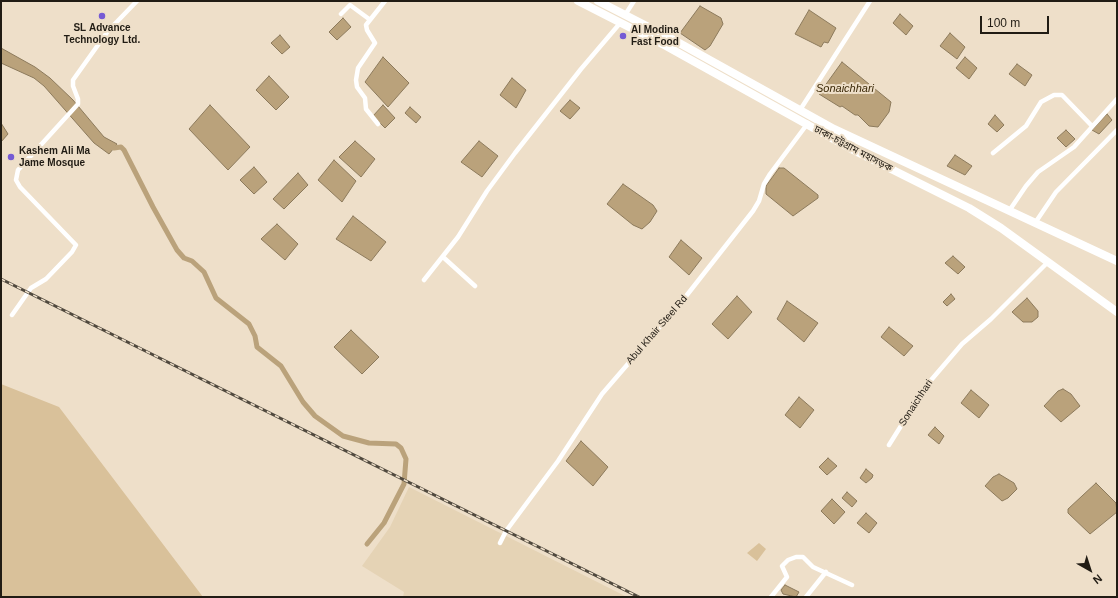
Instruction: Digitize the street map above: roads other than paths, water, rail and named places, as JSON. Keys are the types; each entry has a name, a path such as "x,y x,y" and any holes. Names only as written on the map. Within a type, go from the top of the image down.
{"highway":[{"name":"ঢাকা-চট্টগ্রাম মহাসড়ক","path":"578,1 623,18 867,144 1117,261"},
{"name":"ঢাকা-চট্টগ্রাম মহাসড়ক","path":"598,1 623,18 808,124 862,154 969,208 1001,228 1117,312"},
{"path":"862,154 867,144"}],"street":[{"path":"12,315 27,292 46,280 76,246 74,241 50,219 16,180 18,170 78,104 78,99 72,86 73,80 100,40 119,18 138,1"},
{"path":"378,124 366,109 365,98 357,87 356,80 358,68 375,43 366,28 369,19 385,1"},
{"path":"424,280 443,257 515,153 623,18 634,1"},
{"path":"800,110 870,1"},
{"path":"341,14 350,5 369,19"},
{"path":"993,153 1026,126 1042,102 1054,95 1062,95 1092,126"},
{"path":"1009,211 1026,186 1038,172 1074,147 1117,99"},
{"name":"Abul Khair Steel Rd","path":"500,543 506,531 558,461 602,394 683,300 753,211 759,201 764,184 770,174 808,124 812,116"},
{"path":"1035,223 1056,192 1117,130"},
{"path":"443,257 475,286"},
{"name":"Sonaichhari","path":"889,445 926,386 962,344 991,319 1048,262"},
{"path":"771,597 787,578 782,566 788,560 803,557 813,567 852,586"},
{"path":"806,597 826,572"}],"water":[{"path":"700,6 721,18 723,24 710,46 705,50 680,33"},
{"path":"809,10 836,28 828,43 824,42 821,47 795,34"},
{"path":"900,14 913,26 906,35 893,23"},
{"path":"343,18 351,27 337,40 329,32"},
{"path":"950,33 965,47 957,59 940,46"},
{"path":"280,35 290,47 282,54 271,43"},
{"path":"1,48 35,67 50,78 73,100 104,137 117,144 109,154 94,143 44,86 34,78 1,63"},
{"path":"383,57 409,83 388,107 365,82"},
{"path":"965,57 977,68 969,79 956,68"},
{"name":"Sonaichhari","path":"842,62 891,102 889,112 878,127 869,126 858,115 855,115 842,106 840,107 819,94"},
{"path":"1017,64 1032,75 1025,86 1009,74"},
{"path":"269,76 289,97 276,110 256,90"},
{"path":"512,78 526,90 516,108 500,95"},
{"path":"570,100 580,108 570,119 560,111"},
{"path":"210,105 250,147 228,170 189,129"},
{"path":"383,105 395,118 385,128 373,116"},
{"path":"410,107 421,117 416,123 405,113"},
{"path":"1107,114 1112,120 1099,134 1092,130"},
{"path":"995,115 1004,125 997,132 988,124"},
{"path":"1,123 8,134 1,142"},
{"path":"1066,130 1075,139 1066,147 1057,138"},
{"path":"355,141 375,159 361,177 339,157"},
{"path":"479,141 498,156 482,177 461,162"},
{"path":"955,155 972,166 965,175 947,166"},
{"path":"334,160 356,181 342,202 318,180"},
{"path":"254,167 267,182 254,194 240,180"},
{"path":"779,168 784,168 818,195 818,198 793,216 766,194 766,186"},
{"path":"298,173 308,185 284,209 273,199"},
{"path":"623,184 653,205 657,211 650,222 642,229 633,225 607,204"},
{"path":"353,216 386,242 371,261 336,239"},
{"path":"277,224 298,244 285,260 261,239"},
{"path":"681,240 702,258 689,275 669,257"},
{"path":"953,256 965,267 958,274 945,263"},
{"path":"951,294 955,299 947,306 943,302"},
{"path":"737,296 752,312 728,339 712,324"},
{"path":"1027,298 1038,311 1038,317 1032,322 1023,322 1012,312"},
{"path":"787,301 818,323 804,342 777,319"},
{"path":"889,327 913,346 904,356 881,337"},
{"path":"351,330 379,357 362,374 334,347"},
{"path":"1063,389 1071,394 1080,406 1061,422 1044,406 1058,391"},
{"path":"971,390 989,405 979,418 961,403"},
{"path":"799,397 814,410 800,428 785,415"},
{"path":"935,427 944,436 939,444 928,435"},
{"path":"581,441 608,467 593,486 566,461"},
{"path":"828,458 837,466 827,475 819,467"},
{"path":"866,469 873,475 872,478 866,483 860,478"},
{"path":"999,474 1014,483 1017,489 1008,498 1002,501 985,486 993,477"},
{"path":"1096,483 1116,503 1117,512 1090,534 1068,513 1068,509"},
{"path":"847,492 857,501 852,507 842,498"},
{"path":"832,499 845,512 834,524 821,511"},
{"path":"866,513 877,523 869,533 857,523"},
{"path":"785,585 799,592 796,597 783,594 781,590"}],"waterway":[{"path":"108,145 114,148 121,147 124,150 177,250 184,258 192,261 204,272 216,298 249,324 255,336 257,347 281,366 303,402 315,416 343,436 369,443 396,444 401,448 406,459 404,484 384,523 367,544"}],"railway":[{"path":"1,279 639,597"}],"place":[{"name":"SL Advance Technology Ltd.","path":"102,16"},
{"name":"Al Modina Fast Food","path":"623,36"},
{"name":"Kashem Ali Ma Jame Mosque","path":"11,157"}]}
